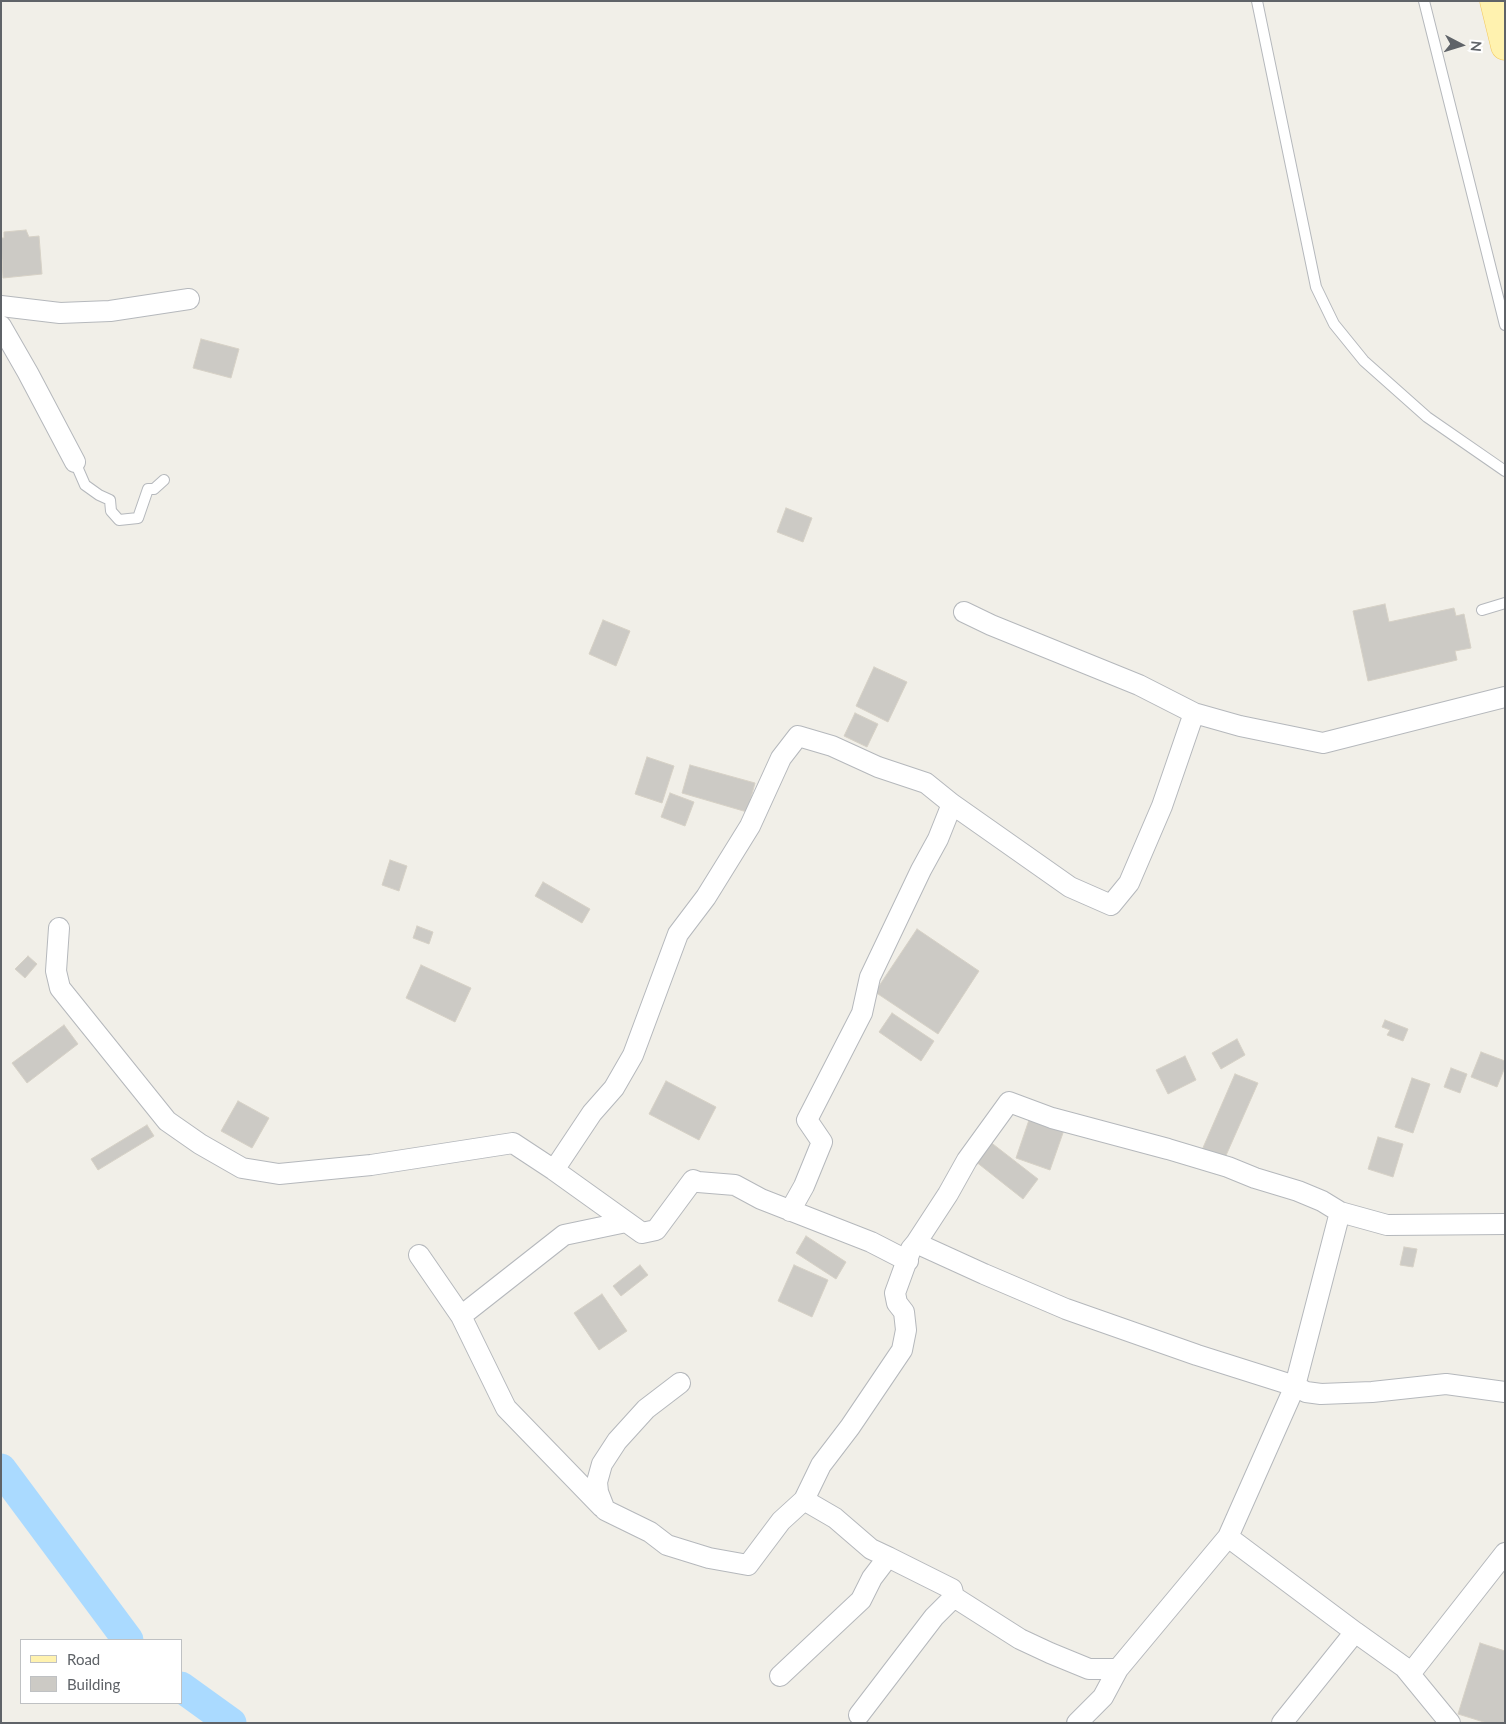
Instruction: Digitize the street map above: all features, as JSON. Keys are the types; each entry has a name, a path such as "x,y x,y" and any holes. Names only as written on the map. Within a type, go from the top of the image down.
{"main road":[{"path":"1494,1 1505,46"}],"street":[{"path":"1,306 60,313 110,311 189,299"},
{"path":"1,326 75,462"},
{"path":"964,612 991,625 1139,685 1194,713 1240,726 1323,742 1505,697"},
{"path":"554,1170 592,1113 614,1088 633,1055 678,934 706,897 750,826 781,758 798,736 832,746 878,767 926,783 952,804 1070,887 1111,905 1129,883 1162,806 1194,713"},
{"path":"790,1211 804,1186 822,1142 807,1120 862,1012 870,977 921,870 938,840 952,804"},
{"path":"59,928 56,971 60,988 167,1121 200,1144 242,1168 278,1174 372,1165 513,1142 642,1233 656,1230 693,1180 735,1185 761,1199 871,1242 908,1261"},
{"path":"419,1255 461,1316 506,1408 605,1510 650,1532 667,1545 709,1558 748,1565 782,1521 804,1500 821,1466 902,1350 906,1330 904,1312 897,1303 895,1294 911,1250 948,1194 967,1160 1009,1102 1052,1118 1228,1167 1255,1178 1298,1191 1322,1201 1340,1212 1387,1226 1505,1224"},
{"path":"1077,1723 1103,1697 1118,1669 1228,1537 1295,1386 1340,1212"},
{"path":"461,1316 564,1235 626,1222"},
{"path":"916,1243 1066,1309 1188,1352 1295,1386 1306,1392 1321,1394 1372,1392 1446,1384 1505,1392"},
{"path":"605,1510 598,1492 597,1482 602,1464 618,1441 646,1409 680,1383"},
{"path":"804,1500 835,1518 870,1549 952,1589 954,1597 1020,1639 1089,1668 1118,1669"},
{"path":"1228,1537 1404,1667 1450,1723"},
{"path":"1410,1674 1505,1553"},
{"path":"780,1676 861,1600 872,1578 888,1558"},
{"path":"859,1715 934,1617 954,1597"},
{"path":"1282,1723 1355,1632"}],"lane":[{"path":"1257,1 1316,287 1334,324 1364,361 1427,417 1505,471"},
{"path":"1424,1 1505,325"},
{"path":"75,462 84,485 110,500 110,511 119,520 138,518 148,489 154,489 164,480"},
{"path":"1482,610 1505,603"}],"building":[{"path":"26,230 29,237 39,236 42,274 3,278 1,238 4,238 4,232"},
{"path":"201,339 239,349 231,378 193,368"},
{"path":"786,508 812,518 803,542 777,532"},
{"path":"1385,604 1389,622 1454,608 1456,616 1464,614 1471,648 1455,651 1457,660 1368,681 1353,611"},
{"path":"603,620 630,631 616,666 589,654"},
{"path":"874,667 907,682 888,722 856,706"},
{"path":"855,713 878,724 867,747 844,736"},
{"path":"647,757 674,766 662,803 635,794"},
{"path":"690,765 755,783 747,812 682,793"},
{"path":"670,793 694,802 685,826 661,817"},
{"path":"390,860 407,866 399,891 382,885"},
{"path":"543,882 590,909 582,923 535,896"},
{"path":"417,926 433,932 429,944 413,938"},
{"path":"917,929 979,971 938,1034 875,992"},
{"path":"28,956 37,964 25,978 15,969"},
{"path":"421,965 471,988 455,1022 406,998"},
{"path":"892,1013 934,1041 921,1061 879,1032"},
{"path":"1385,1020 1408,1029 1403,1041 1387,1035 1390,1030 1382,1027"},
{"path":"64,1025 78,1044 27,1083 12,1063"},
{"path":"1237,1039 1245,1055 1221,1069 1212,1053"},
{"path":"1481,1052 1505,1061 1505,1067 1497,1087 1471,1077"},
{"path":"1185,1056 1196,1080 1168,1094 1156,1070"},
{"path":"1451,1068 1467,1074 1460,1093 1444,1087"},
{"path":"1235,1074 1258,1083 1224,1160 1202,1150"},
{"path":"1412,1078 1430,1084 1413,1133 1395,1127"},
{"path":"666,1081 716,1107 699,1140 649,1114"},
{"path":"238,1101 269,1118 252,1148 221,1131"},
{"path":"1030,1117 1064,1130 1050,1170 1016,1158"},
{"path":"147,1125 154,1136 98,1170 91,1159"},
{"path":"1378,1137 1403,1144 1393,1177 1368,1169"},
{"path":"989,1141 1038,1179 1023,1199 975,1161"},
{"path":"806,1236 846,1262 836,1279 796,1253"},
{"path":"1404,1247 1417,1249 1413,1267 1400,1265"},
{"path":"640,1265 648,1275 621,1296 613,1286"},
{"path":"794,1265 828,1280 812,1317 778,1301"},
{"path":"602,1294 627,1331 599,1350 574,1313"},
{"path":"1480,1643 1505,1651 1505,1723 1487,1723 1458,1714"}],"waterway":[{"path":"1,1469 127,1639"},
{"path":"182,1688 231,1723"}]}
